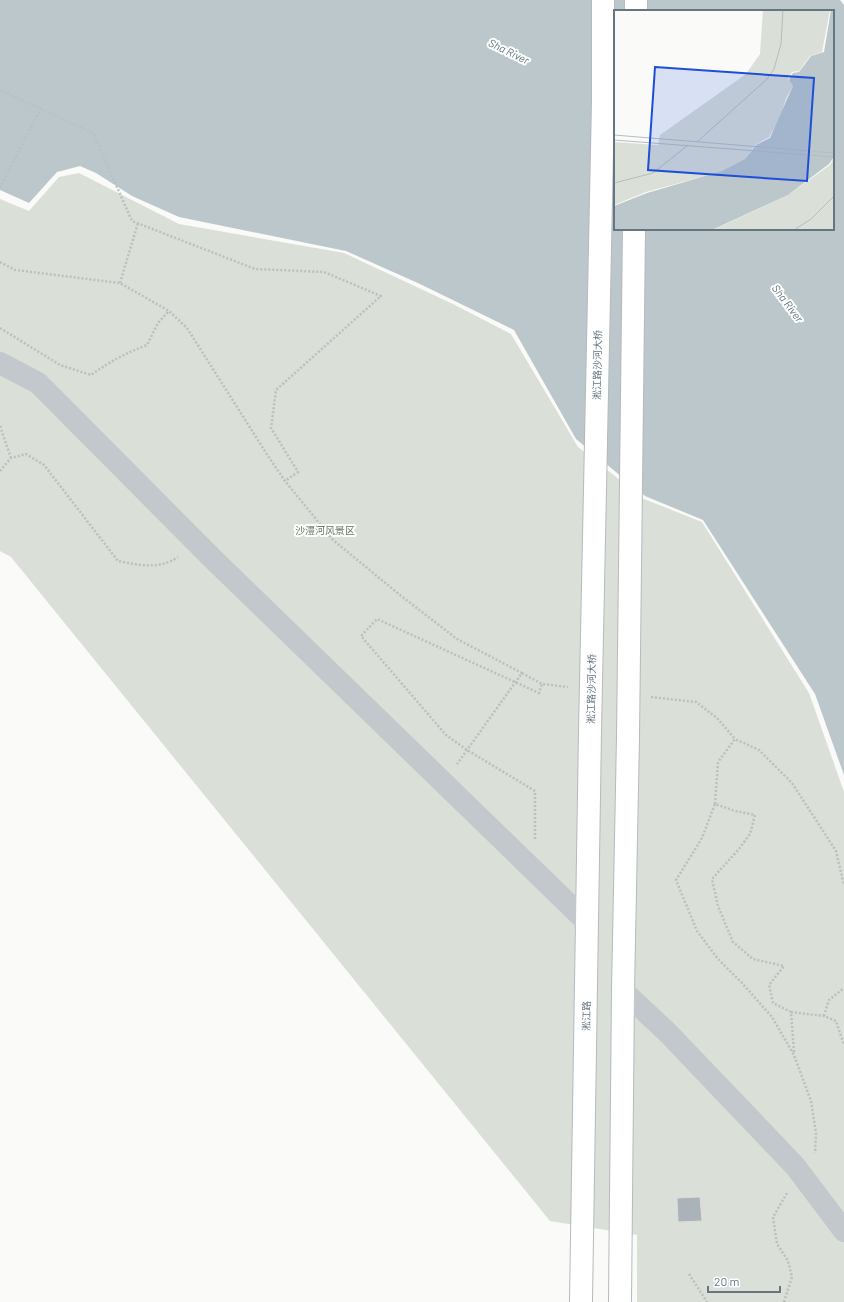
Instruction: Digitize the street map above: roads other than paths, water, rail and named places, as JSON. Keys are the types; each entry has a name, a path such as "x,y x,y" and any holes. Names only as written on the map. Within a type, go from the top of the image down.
{"main road":[{"name":"淞江路沙河大桥","path":"590,731 603,102 603,0"},
{"path":"620,1302 634,230"},
{"name":"淞江路","path":"581,1302 590,731"}],"street":[{"path":"0,363 38,384 197,544 587,922"},
{"path":"623,991 667,1032 795,1166 844,1231"}],"water":[{"name":"Sha River","path":"0,0 840,0 844,5 844,775 815,694 703,520 645,496 576,439 514,330 420,284 346,251 179,217 132,196 96,173 80,166 57,172 29,203 0,190"}],"park label":[{"name":"沙澧河风景区","path":"325,530"}]}
